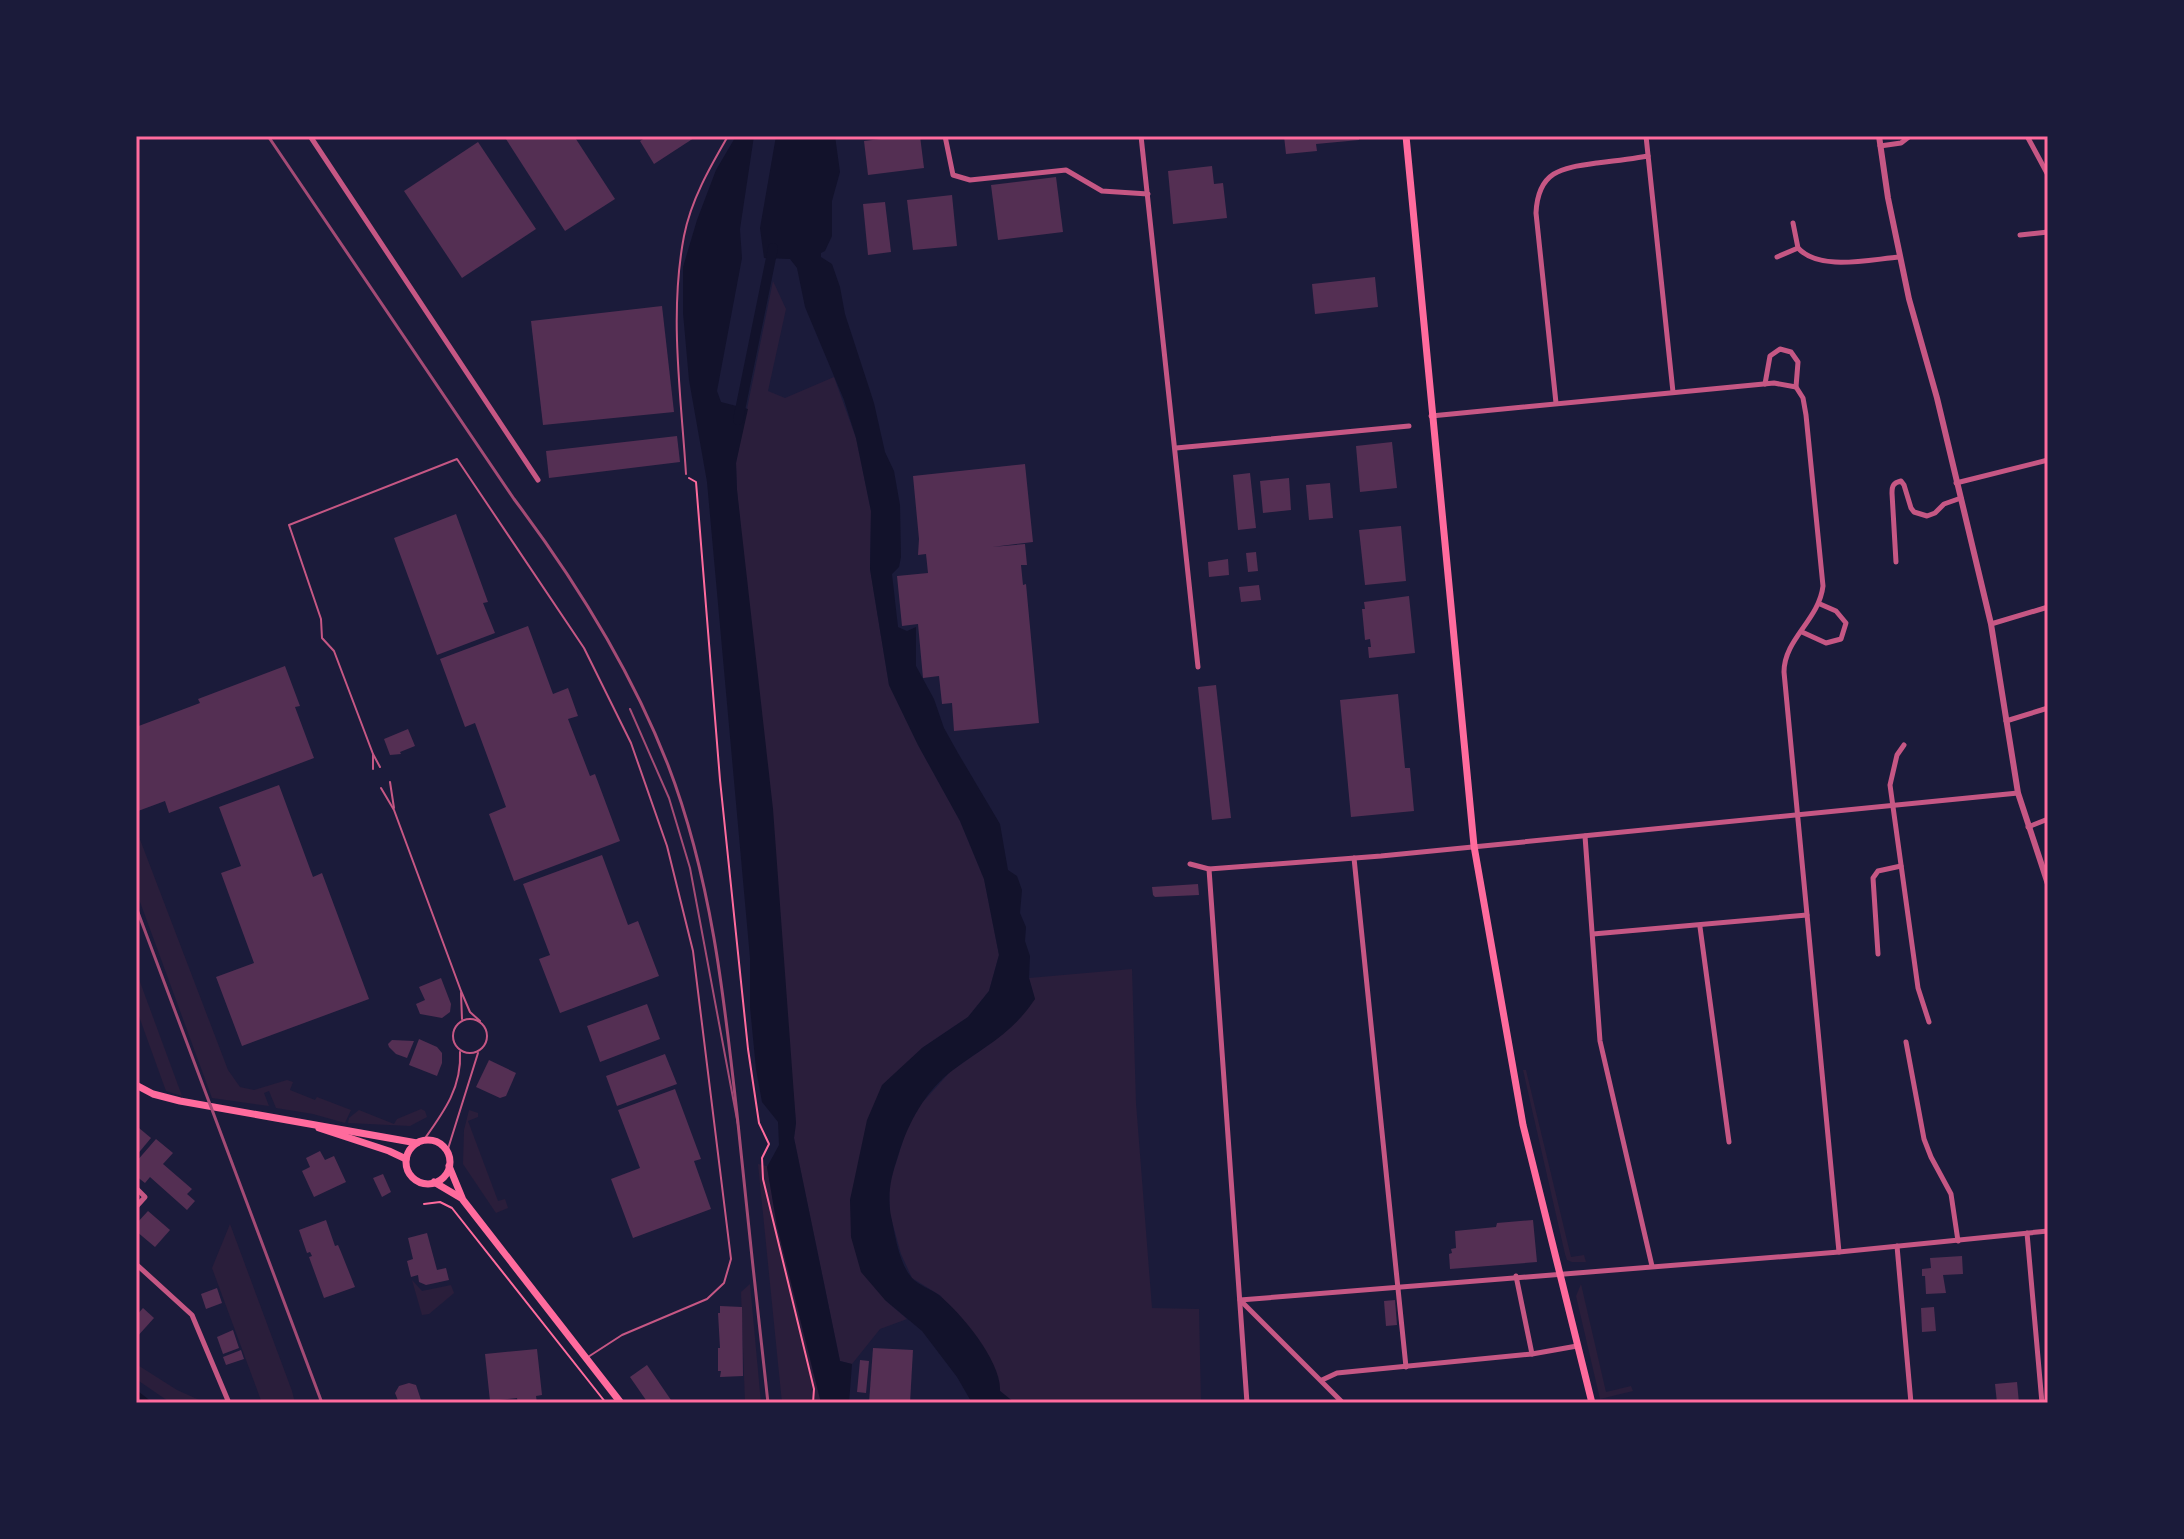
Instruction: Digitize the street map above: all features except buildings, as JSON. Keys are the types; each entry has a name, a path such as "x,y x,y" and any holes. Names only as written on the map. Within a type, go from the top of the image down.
{"main road":[{"path":"1406,136 1474,846 1523,1125 1592,1403"},
{"path":"136,1085 153,1094 180,1101 420,1142 437,1142 447,1152 449,1166 463,1200 621,1403"},
{"path":"294,1119 406,1159"},
{"path":"420,1142 406,1159 407,1170 415,1179 434,1182 446,1173 449,1166"},
{"path":"434,1182 463,1200"}],"street":[{"path":"310,136 538,480"},
{"path":"945,136 953,175 970,180 1066,170 1102,191 1148,194"},
{"path":"1141,136 1198,667"},
{"path":"1646,136 1673,392"},
{"path":"1879,136 1900,257 1991,624 2018,793 2048,884"},
{"path":"1880,146 1901,143 1910,136"},
{"path":"2027,136 2048,175"},
{"path":"1556,403 1536,213 1538,194 1547,179 1562,170 1648,156"},
{"path":"1793,223 1798,248 1808,255 1825,260 1900,257"},
{"path":"2020,235 2048,232"},
{"path":"1777,257 1798,248"},
{"path":"1765,384 1770,356 1775,351 1786,349 1798,362 1796,387 1803,398 1806,415 1823,586 1820,604 1791,647 1784,664 1839,1252"},
{"path":"1431,416 1765,384 1796,387"},
{"path":"1176,448 1409,426"},
{"path":"1956,483 2048,460"},
{"path":"1896,562 1892,486 1896,482 1901,481 1911,508 1921,514 1935,513 1944,504 1961,498"},
{"path":"1802,632 1826,643 1837,642 1844,634 1846,623 1842,617 1820,604"},
{"path":"1991,624 2048,607"},
{"path":"2006,721 2048,708"},
{"path":"1904,745 1897,755 1891,778 1918,988 1929,1022"},
{"path":"1190,864 1209,869 1354,858 2018,793"},
{"path":"2027,827 2048,819"},
{"path":"1585,836 1600,1041 1652,1266"},
{"path":"1354,858 1406,1367"},
{"path":"1878,954 1873,878 1878,871 1901,866"},
{"path":"1209,869 1247,1403"},
{"path":"1593,934 1700,927 1807,915"},
{"path":"1700,927 1729,1142"},
{"path":"1906,1042 1924,1139 1951,1194 1958,1241"},
{"path":"136,1188 145,1197 136,1207"},
{"path":"1240,1300 1839,1252 2048,1231"},
{"path":"2027,1233 2042,1403"},
{"path":"1897,1246 1911,1403"},
{"path":"136,1264 192,1315 229,1403"},
{"path":"1516,1276 1532,1354"},
{"path":"1240,1300 1343,1403"},
{"path":"1322,1380 1337,1373 1532,1354 1577,1346"}],"lane":[{"path":"686,474 676,305 682,249 694,203 728,136"},
{"path":"380,767 334,651 322,638 321,619 289,525 457,459 584,648 631,743 667,846 693,951 731,1259 724,1283 707,1299 622,1335 587,1358"},
{"path":"373,754 373,769"},
{"path":"390,782 394,810"},
{"path":"381,788 394,810 470,1012 487,1030 488,1039 478,1052 447,1152"},
{"path":"461,991 462,1020"},
{"path":"420,1142 442,1115 456,1087 460,1050 453,1039 453,1030 462,1020 470,1018 480,1021"},
{"path":"460,1050 478,1052"}],"path":[{"path":"686,474 696,482 720,780 748,1049 759,1123 769,1144 762,1158 763,1179 814,1389 813,1403"},
{"path":"424,1204 440,1202 452,1208 606,1403"}],"shaded area":[{"path":"736,136 754,136 740,229 742,258 717,391 721,402 748,409 736,463 737,490 773,809 796,1123 794,1138 840,1361 852,1364 849,1403 821,1403 777,1226 767,1167 779,1145 778,1122 762,1102 756,1069 750,1007 750,958 707,482 689,380 683,313 683,267 697,220 716,170"},
{"path":"776,136 835,136 840,172 832,201 832,236 821,257 832,264 840,287 885,452 894,471 900,505 901,557 899,567 892,574 898,627 907,631 916,627 916,666 934,699 944,728 1000,824 1008,870 1017,876 1022,890 1020,913 1026,927 1029,978 1035,999 1017,1022 943,1078 926,1098 902,1144 889,1200 898,1249 908,1273 939,1295 968,1326 994,1366 1000,1391 1015,1403 972,1403 957,1377 922,1331 885,1300 861,1272 851,1237 850,1200 867,1120 882,1085 922,1048 968,1017 989,991 999,955 984,879 960,821 889,685 870,569 871,511 856,438 844,400 805,307 797,268 790,259 764,258 760,228"},
{"path":"773,281 786,309 768,391 785,398 834,377 856,438 871,511 870,569 889,685 960,821 984,879 999,955 989,991 968,1017 922,1048 860,1161 850,1200 885,1300 907,1319 880,1329 852,1364 840,1361 794,1138 796,1123 737,490 736,463"},
{"path":"136,829 228,1070 240,1087 254,1090 287,1080 293,1082 290,1090 351,1110 345,1123 276,1108 269,1091 264,1093 269,1106 212,1098 136,891"},
{"path":"1132,969 1136,1103 1152,1308 1199,1309 1201,1403 1015,1403 1000,1391 941,1296 912,1278 901,1254 890,1214 889,1185 907,1128 922,1103 950,1072 994,1041 1035,999 1029,978"},
{"path":"136,971 182,1096 166,1091 136,1008"},
{"path":"1523,1070 1526,1070 1571,1257 1584,1255 1586,1262 1572,1262 1567,1260 1565,1254"},
{"path":"421,1109 427,1117 410,1126 348,1123 349,1118 359,1110 394,1124 397,1119"},
{"path":"469,1110 478,1113 478,1117 468,1121 498,1201 505,1199 508,1208 496,1213 463,1164 464,1130"},
{"path":"758,1164 767,1166 777,1226 821,1403 782,1403"},
{"path":"230,1224 295,1403 262,1403 212,1268"},
{"path":"412,1280 422,1291 451,1285 454,1293 429,1314 422,1315"},
{"path":"750,1284 761,1403 745,1403 741,1292"},
{"path":"1581,1284 1606,1392 1631,1386 1633,1391 1600,1399 1576,1296"},
{"path":"136,1364 177,1390 206,1403 171,1403 136,1379"}],"waterway":[{"path":"738,420 773,248"},
{"path":"136,1396 145,1403"}],"tram line":[{"path":"630,709 669,798 690,868 739,1130"}],"railway":[{"path":"268,136 580,594 619,660 668,765 695,850 721,981 768,1403"},
{"path":"136,907 322,1403"}]}
